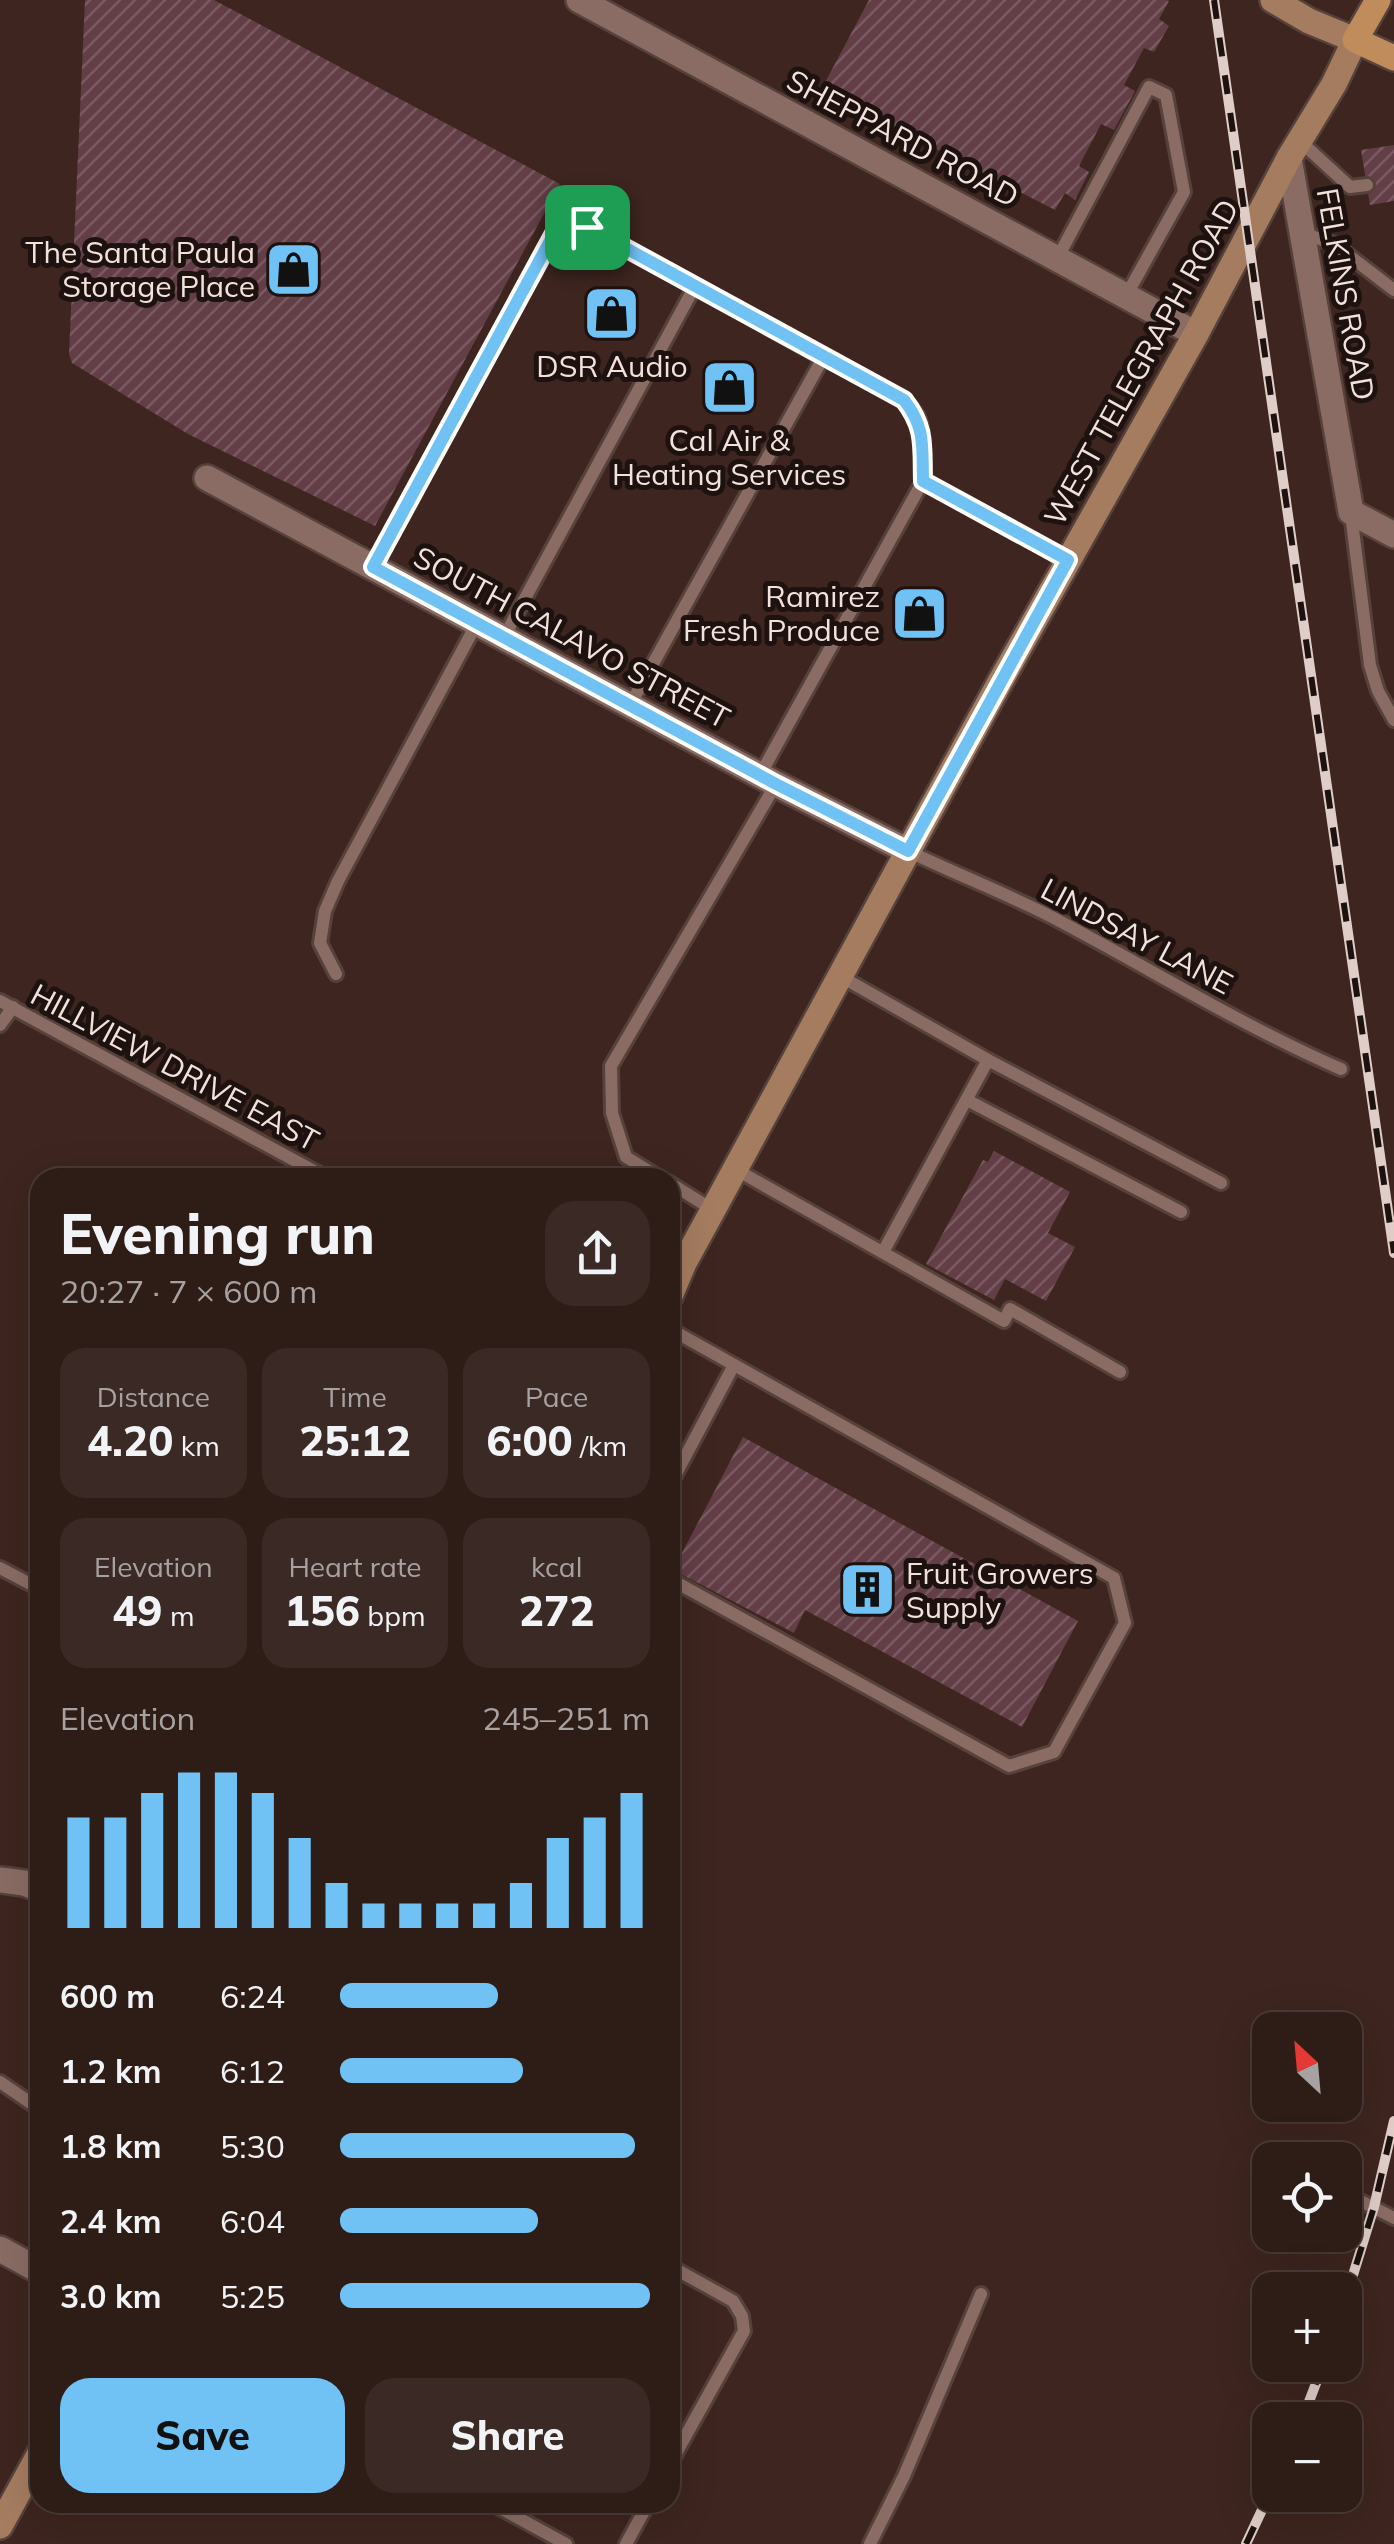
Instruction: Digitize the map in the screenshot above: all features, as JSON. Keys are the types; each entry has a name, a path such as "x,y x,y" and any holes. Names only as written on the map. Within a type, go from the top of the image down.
{"main road":[{"path":"1273,0 1309,21 1394,58"},
{"path":"1355,40 1378,0"},
{"name":"WEST TELEGRAPH ROAD","path":"680,1272 1355,40"},
{"path":"0,2526 30,2471"}],"street":[{"name":"SHEPPARD ROAD","path":"580,0 1196,334"},
{"name":"FELKINS ROAD","path":"1295,150 1304,232 1351,512"},
{"name":"SOUTH CALAVO STREET","path":"208,478 908,851"},
{"path":"1351,512 1394,535"},
{"path":"0,1880 30,1886"},
{"path":"0,2249 30,2266"}],"lane":[{"path":"1057,259 1149,87 1166,95 1184,192 1126,296"},
{"path":"1295,150 1350,187 1367,185"},
{"path":"373,567 557,228 569,222 587,227 904,400 918,418 923,481 768,779 611,1066 612,1113 626,1157 644,1168"},
{"path":"1304,232 1334,244 1394,290"},
{"path":"504,637 694,286"},
{"path":"630,705 823,358"},
{"path":"923,481 1068,560"},
{"path":"1351,512 1370,664 1378,692 1394,720"},
{"path":"336,974 320,944 325,911 478,623"},
{"name":"LINDSAY LANE","path":"908,851 1049,916 1300,1052 1341,1069"},
{"path":"840,976 988,1060 1221,1182"},
{"path":"0,1025 6,1004"},
{"name":"HILLVIEW DRIVE EAST","path":"6,1004 309,1168"},
{"path":"884,1252 988,1060"},
{"path":"966,1100 1181,1212"},
{"path":"735,1169 1004,1321 1010,1309 1120,1372"},
{"path":"680,1190 713,1210"},
{"path":"680,1335 1114,1578 1125,1623 1054,1752 1009,1766 680,1585"},
{"path":"680,1465 734,1365"},
{"path":"0,1568 30,1584"},
{"path":"0,2082 30,2103"},
{"path":"1362,2201 1394,2218"},
{"path":"680,2272 733,2301 742,2316 744,2331 680,2446"},
{"path":"870,2544 904,2476 981,2294"},
{"path":"509,2513 566,2544"},
{"path":"626,2544 643,2513"}],"building":[{"name":"The Santa Paula Storage Place","path":"85,0 214,0 560,184 375,526 188,434 72,363 69,354"},
{"path":"869,0 1166,0 1169,1 1159,19 1169,26 1154,52 1144,48 1124,85 1135,91 1114,130 1101,124 1079,166 1089,172 1075,200 1065,193 1055,210 821,90"},
{"path":"1394,145 1394,201 1370,205 1361,150"},
{"path":"994,1151 1070,1192 1048,1233 1075,1247 1046,1301 1005,1279 994,1300 926,1264 983,1160 988,1162"},
{"name":"Fruit Growers Supply","path":"743,1437 1078,1621 1022,1727 805,1610 794,1633 680,1574 680,1557"}],"railway":[{"path":"1214,0 1394,1253"},
{"path":"1354,2272 1394,2121"},
{"path":"1309,2402 1317,2382"},
{"path":"1246,2544 1261,2512"}],"place":[{"name":"The Santa Paula Storage Place","path":"294,269"},
{"name":"DSR Audio","path":"612,313"},
{"name":"Cal Air & Heating Services","path":"729,387"},
{"name":"Ramirez Fresh Produce","path":"919,613"},
{"name":"Fruit Growers Supply","path":"867,1590"}],"route":[{"path":"569,222 587,227 904,400 918,418 923,481 1068,560 908,851 373,567 557,228 569,222"}]}
